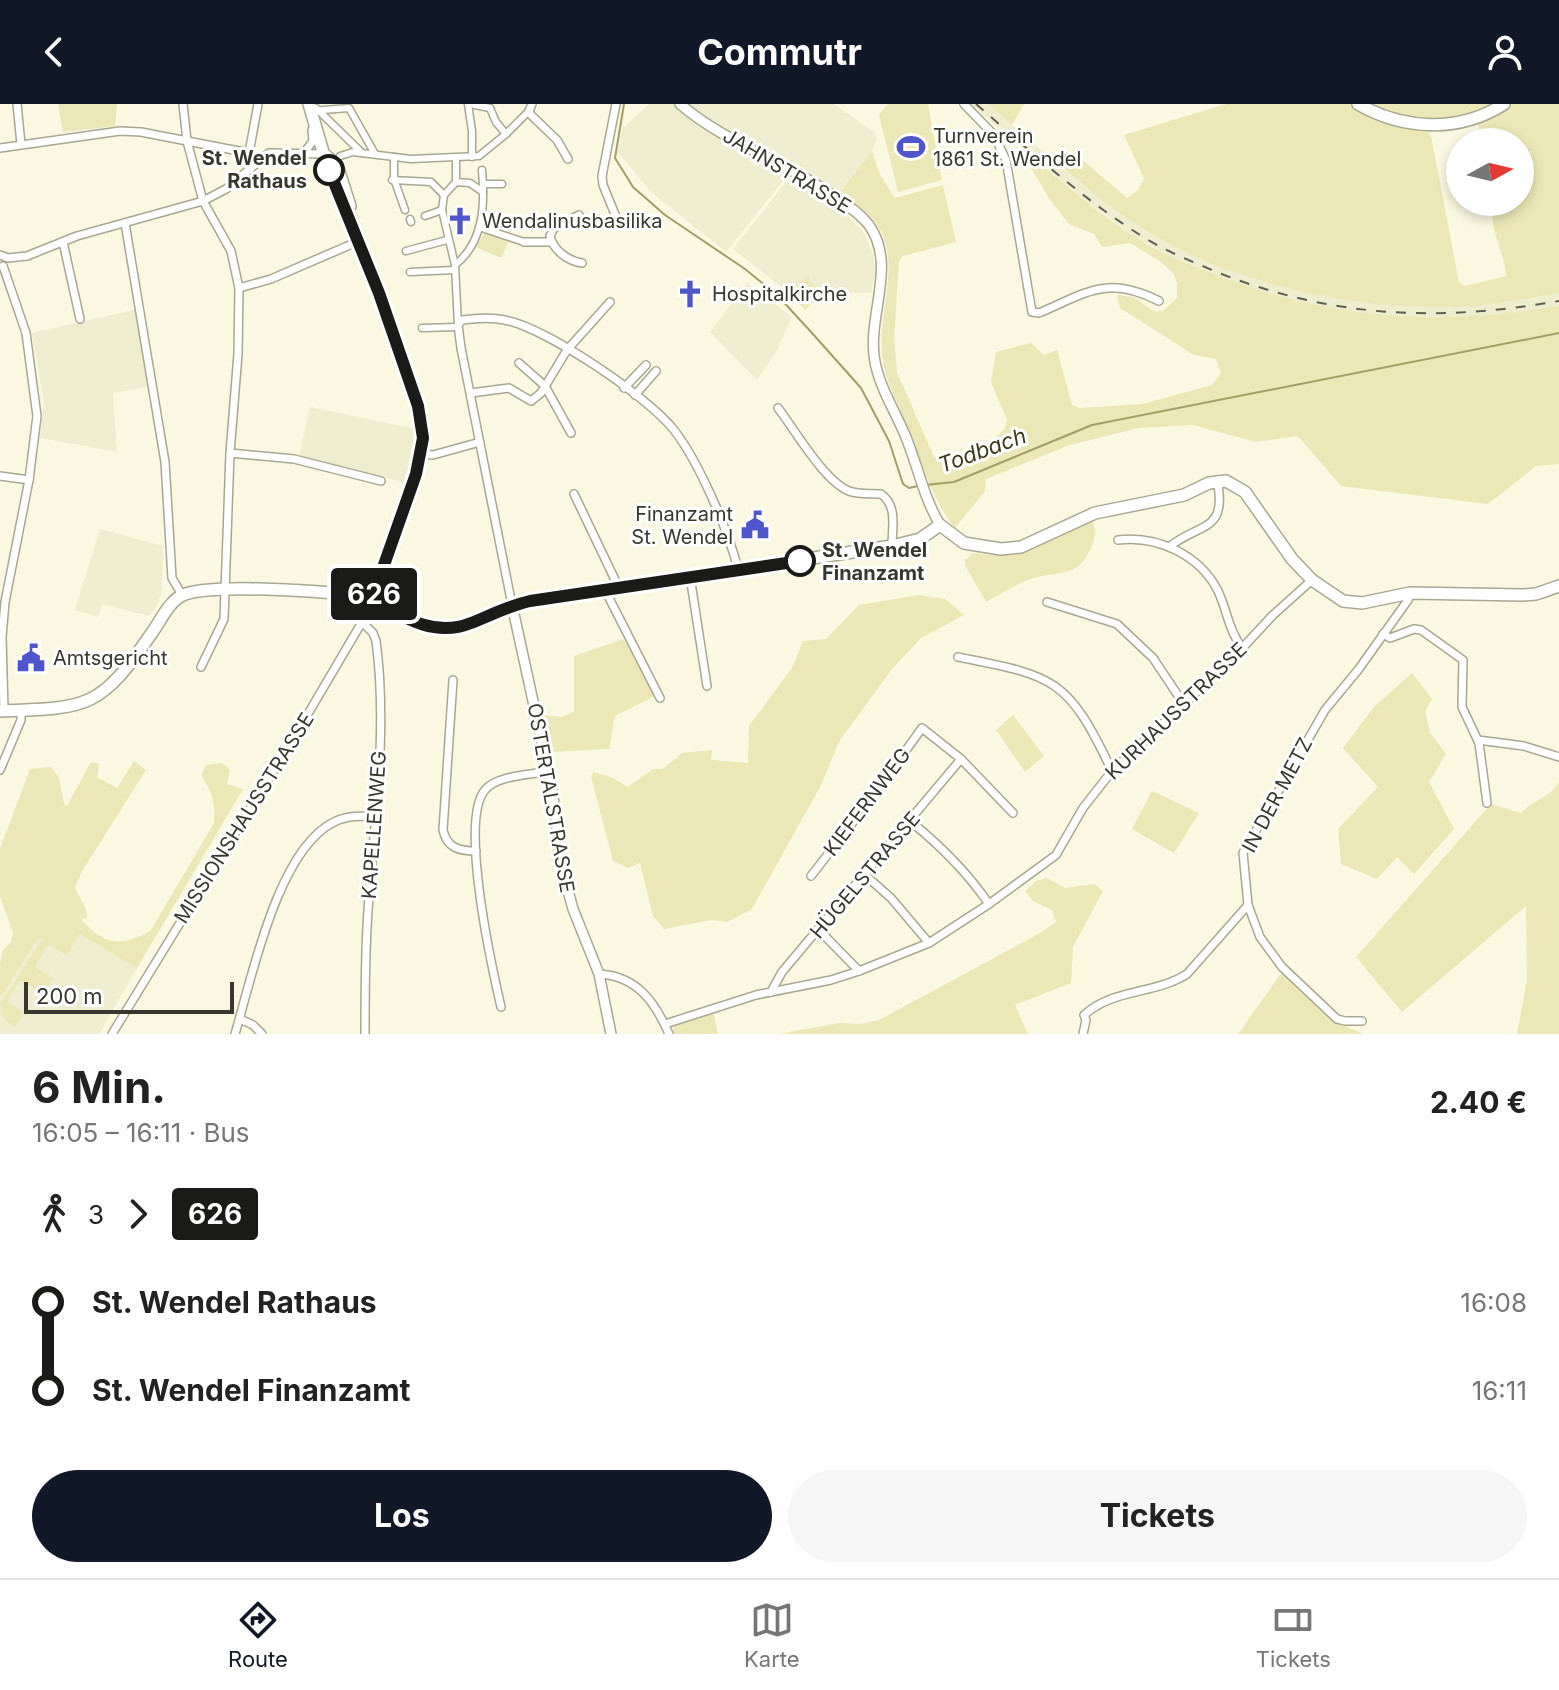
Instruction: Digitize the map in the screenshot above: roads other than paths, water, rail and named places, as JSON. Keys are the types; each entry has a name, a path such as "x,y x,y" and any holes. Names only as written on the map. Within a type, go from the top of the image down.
{"main road":[{"path":"1358,104 1390,119 1423,126 1471,118 1504,104"},
{"path":"311,107 324,154 337,165 346,188 351,218 422,425 421,454 372,599"},
{"path":"2,710 87,702 102,693 127,669 169,607 182,595 205,590 341,594 372,599 409,620 439,629 469,624 512,605 604,588 892,546 920,539 940,525 964,543 1001,549 1038,541 1095,513 1184,495 1217,480 1231,482 1245,492 1276,537 1312,580 1334,597 1352,604 1410,593 1536,594 1559,586"}],"street":[{"path":"17,104 21,144"},
{"path":"183,104 187,141 203,201 231,251 239,288 224,619 201,667"},
{"path":"249,153 258,104"},
{"path":"311,107 349,108 357,104"},
{"path":"474,158 469,104 492,106 496,122 506,134"},
{"path":"616,104 602,176 619,224"},
{"name":"JAHNSTRASSE","path":"680,104 701,121 823,189 859,214 869,226 880,254 881,271 873,329 875,364 911,449 923,491 940,525"},
{"path":"964,104 994,135 1006,160 1032,312 1039,313 1107,286 1139,291 1159,301"},
{"path":"304,153 313,141 311,107"},
{"path":"311,107 362,153"},
{"path":"340,156 353,152 394,157 474,158 506,134 531,107 564,149 568,159"},
{"path":"349,108 375,154"},
{"path":"0,148 105,132 141,132 249,153 258,160"},
{"path":"2,710 5,602 29,480 37,416 35,382 26,333 2,268 4,256 39,253 63,242 203,201 226,189 258,160 274,151 324,154"},
{"path":"394,157 393,180 405,210"},
{"path":"456,158 456,182 444,195 442,210 454,268 458,326 512,605"},
{"path":"410,272 454,268 468,255 479,227 482,170"},
{"path":"393,180 431,182 444,195"},
{"path":"456,182 483,188 502,184"},
{"path":"425,216 442,210"},
{"path":"579,215 554,228 550,236 551,242 569,260 582,263"},
{"path":"125,223 165,462 172,578 182,595"},
{"path":"479,227 524,242 551,242"},
{"path":"406,251 447,240"},
{"path":"239,288 271,279 359,241"},
{"path":"63,242 80,319"},
{"path":"471,393 509,388 531,401 545,386 567,350 610,302"},
{"path":"458,326 462,320 496,318 513,322 567,350 635,395 659,415 683,444 721,521 738,569"},
{"path":"422,328 458,326"},
{"path":"519,363 545,386 571,433"},
{"path":"624,388 646,365"},
{"path":"635,395 656,371"},
{"path":"778,408 839,485 848,491 886,497 892,505 892,546"},
{"path":"421,454 433,455 480,442"},
{"path":"230,453 294,459 381,481"},
{"path":"0,476 29,480"},
{"path":"1169,547 1214,522 1220,504 1217,480"},
{"path":"574,494 618,586"},
{"path":"1118,540 1137,539 1169,547 1189,558 1211,578 1243,649"},
{"path":"690,576 707,686"},
{"name":"KURHAUSSTRASSE","path":"665,1024 771,992 859,971 929,943 989,904 1056,855 1083,808 1112,771 1312,580"},
{"path":"604,588 660,698"},
{"name":"IN DER METZ","path":"1362,1021 1337,1019 1282,967 1260,937 1248,905 1243,862 1247,843 1325,710 1358,670 1410,593"},
{"name":"MISSIONSHAUSSTRASSE","path":"112,1034 362,622 372,599"},
{"path":"1047,602 1117,624 1153,658 1183,703"},
{"name":"OSTERTALSTRASSE","path":"512,605 549,771 567,891 599,974 611,1034"},
{"name":"KAPELLENWEG","path":"362,622 373,633 377,650 379,738 367,916 365,1034"},
{"path":"1383,634 1390,638 1414,629 1421,630 1463,660 1462,707 1478,740 1487,803"},
{"path":"958,657 1024,670 1063,691 1091,727 1112,771"},
{"path":"453,680 443,830 446,840 457,850 476,851"},
{"path":"0,770 21,720 21,710"},
{"name":"KIEFERNWEG","path":"811,876 922,728 961,759"},
{"path":"1478,740 1524,746 1559,757"},
{"path":"961,759 1013,813"},
{"name":"HÜGELSTRASSE","path":"771,992 782,972 961,759"},
{"path":"501,1007 482,914 476,851 478,814 483,792 495,783 549,771"},
{"path":"235,1034 275,903 296,862 328,825 348,816 376,817"},
{"path":"910,821 963,869 989,904"},
{"path":"865,875 891,898 929,943"},
{"path":"1083,1034 1084,1015 1095,1006 1119,994 1174,982 1187,974 1248,905"},
{"path":"819,930 859,971"},
{"path":"599,974 614,977 643,992 655,1004 669,1034"},
{"path":"240,1019 262,1034"}],"waterway":[{"name":"Todbach","path":"624,104 615,158 633,187 665,215 745,269 778,296 861,388 889,441 903,484 909,488 918,486"},
{"name":"Todbach","path":"925,485 954,482 1092,425 1559,333"}],"railway":[{"path":"976,104 1074,188 1137,233 1187,260 1262,288 1345,307 1387,312 1471,312 1559,301"}],"place":[{"name":"Turnverein 1861 St. Wendel","path":"911,147"},
{"name":"St. Wendel Rathaus","path":"329,170"},
{"name":"Wendalinusbasilika","path":"460,221"},
{"name":"Hospitalkirche","path":"690,294"},
{"name":"Finanzamt St. Wendel","path":"755,525"},
{"name":"St. Wendel Finanzamt","path":"800,561"},
{"name":"Amtsgericht","path":"31,658"}]}
